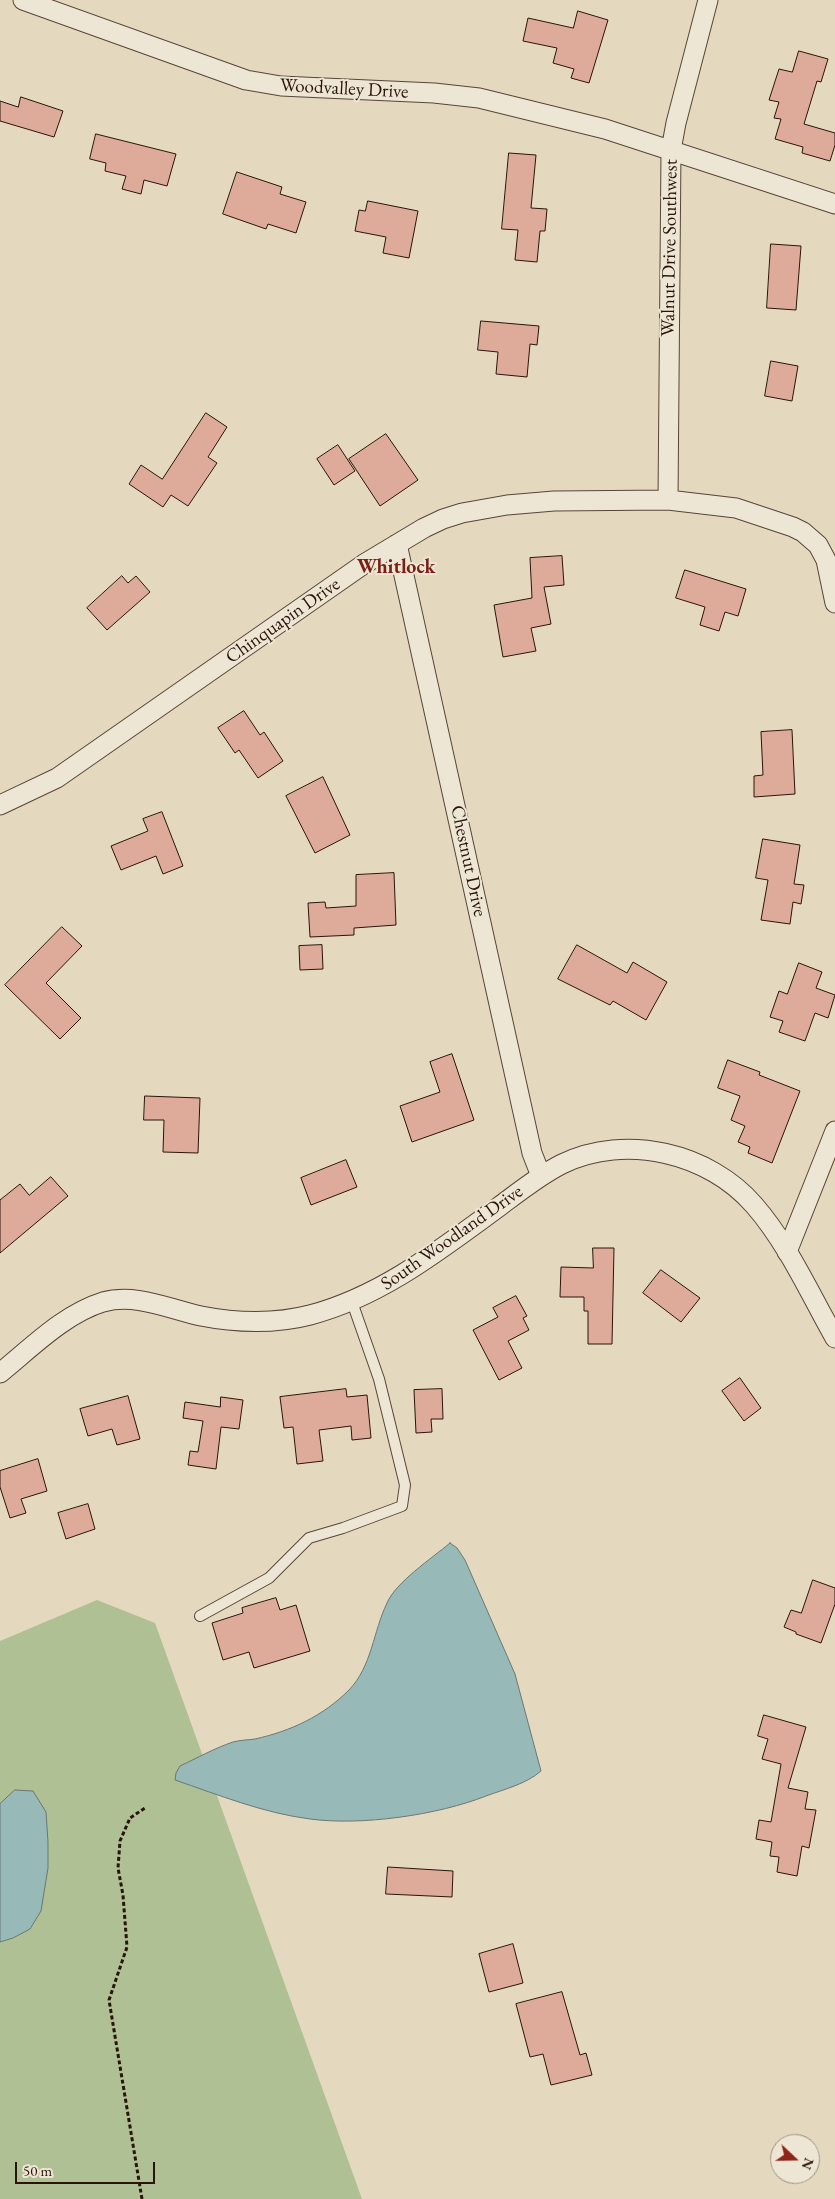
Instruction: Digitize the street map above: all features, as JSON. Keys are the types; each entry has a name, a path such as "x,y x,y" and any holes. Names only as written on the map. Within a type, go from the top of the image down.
{"street":[{"name":"Woodvalley Drive","path":"23,0 246,80 281,86 434,93 479,98 605,129 835,204"},
{"name":"Walnut Drive Southwest","path":"668,500 672,150 676,123 708,0"},
{"name":"Chinquapin Drive","path":"0,805 57,778 364,564 443,519 485,508 554,501 668,500 736,508 802,532 818,545 823,552 830,575 835,603"},
{"name":"Chestnut Drive","path":"397,544 532,1153 541,1176"},
{"path":"787,1252 835,1131"},
{"name":"South Woodland Drive","path":"0,1373 76,1314 90,1307 110,1301 130,1299 202,1316 260,1321 309,1316 352,1302 396,1278 541,1176 563,1164 600,1152 643,1150 679,1157 713,1171 745,1195 764,1217 787,1252 835,1338"}],"lane":[{"path":"200,1616 269,1578 308,1538 343,1528 402,1506 405,1485 379,1379 352,1302"}],"path":[{"path":"142,2199 109,2000 127,1947 123,1895 118,1868 120,1841 130,1818 145,1808"}],"green space":[{"path":"97,1600 155,1623 362,2199 0,2199 0,1641"}],"water":[{"path":"450,1543 457,1548 465,1560 515,1674 541,1771 515,1786 445,1809 399,1817 352,1821 310,1819 275,1812 241,1803 175,1780 180,1766 233,1742 268,1736 294,1727 317,1715 339,1699 357,1681 363,1670 382,1614 392,1595 406,1579"},
{"path":"15,1790 33,1791 46,1812 48,1868 41,1911 30,1929 0,1942 0,1804"}],"building":[{"path":"578,11 608,20 589,83 571,78 574,69 553,63 557,48 523,41 528,18 573,28"},
{"path":"799,51 828,59 821,82 817,81 804,124 835,133 835,145 830,161 802,153 803,147 775,139 781,119 774,118 779,102 769,100 779,69 792,72"},
{"path":"21,97 63,111 54,137 0,121 0,101 18,107"},
{"path":"96,134 176,154 167,186 144,180 141,194 122,189 126,176 105,171 106,163 90,159"},
{"path":"509,153 536,155 531,208 547,209 545,231 540,231 537,262 515,260 518,230 502,229"},
{"path":"237,172 282,187 280,194 306,202 296,233 268,224 266,229 223,214"},
{"path":"368,201 418,211 409,258 383,253 386,237 355,231 359,210 365,211"},
{"path":"771,244 801,246 796,310 767,308"},
{"path":"481,321 539,326 537,345 530,344 527,377 496,374 498,352 478,350"},
{"path":"771,361 798,366 792,401 765,396"},
{"path":"206,413 227,427 208,457 217,463 188,506 171,495 163,507 129,484 141,465 162,479"},
{"path":"386,434 418,480 380,506 349,459"},
{"path":"338,445 355,471 334,485 317,459"},
{"path":"562,556 564,585 544,587 551,624 531,628 536,651 503,657 494,605 532,598 530,558"},
{"path":"685,570 746,589 738,616 725,612 719,631 700,625 705,607 676,598"},
{"path":"122,576 128,583 136,576 150,592 107,630 87,608"},
{"path":"244,711 260,735 264,732 283,761 258,778 239,750 235,753 218,728"},
{"path":"792,730 795,794 754,797 754,776 763,775 761,732"},
{"path":"323,777 350,835 315,853 286,796"},
{"path":"162,812 183,866 163,874 156,856 121,870 111,846 148,831 143,819"},
{"path":"763,839 800,845 794,884 804,885 801,904 793,902 790,924 761,920 768,880 756,878"},
{"path":"394,873 396,925 354,928 354,935 310,937 308,903 325,902 326,908 356,906 356,875"},
{"path":"62,927 82,946 46,983 81,1018 60,1039 5,985"},
{"path":"322,945 323,969 300,970 299,946"},
{"path":"577,945 627,973 633,962 667,982 646,1020 613,1001 610,1005 558,979"},
{"path":"799,963 822,972 816,988 835,995 828,1018 815,1013 805,1041 779,1032 783,1021 770,1017 779,991 787,994"},
{"path":"452,1054 474,1120 412,1142 400,1106 440,1092 430,1062"},
{"path":"728,1060 760,1072 759,1075 800,1091 772,1163 748,1153 750,1147 738,1142 745,1126 731,1120 740,1096 718,1088"},
{"path":"145,1096 200,1098 198,1153 163,1152 164,1120 144,1120"},
{"path":"346,1160 357,1187 311,1205 301,1178"},
{"path":"51,1177 68,1196 0,1253 0,1200 20,1184 29,1195"},
{"path":"593,1248 614,1248 612,1344 588,1344 588,1311 584,1311 584,1297 560,1297 561,1267 593,1268"},
{"path":"661,1270 700,1298 681,1322 643,1293"},
{"path":"516,1296 527,1316 523,1318 529,1330 508,1341 522,1368 499,1380 473,1330 498,1317 493,1308"},
{"path":"740,1378 761,1408 744,1421 722,1391"},
{"path":"346,1389 347,1397 367,1395 371,1438 352,1440 351,1426 319,1430 323,1461 297,1464 293,1427 284,1428 280,1397"},
{"path":"442,1389 443,1419 431,1419 432,1432 416,1433 414,1390"},
{"path":"128,1396 140,1439 117,1445 112,1429 88,1436 80,1409"},
{"path":"221,1397 243,1400 239,1429 221,1427 216,1469 188,1465 190,1451 198,1452 203,1421 183,1418 185,1402 220,1407"},
{"path":"38,1459 47,1491 21,1499 26,1513 10,1518 0,1487 0,1471"},
{"path":"88,1504 95,1529 66,1539 58,1513"},
{"path":"813,1580 835,1588 835,1604 821,1643 796,1634 796,1632 784,1627 791,1610 801,1613"},
{"path":"276,1598 280,1610 296,1605 310,1651 254,1668 249,1652 223,1660 212,1623 243,1613 242,1608"},
{"path":"764,1715 806,1727 788,1788 808,1792 805,1809 816,1810 809,1848 802,1846 797,1876 777,1872 779,1857 770,1856 772,1842 756,1839 759,1820 771,1822 781,1764 762,1759 768,1739 758,1736"},
{"path":"388,1867 453,1871 452,1897 386,1894"},
{"path":"513,1944 523,1983 489,1992 479,1954"},
{"path":"562,1992 580,2055 586,2053 592,2075 551,2085 543,2054 530,2057 516,2004"}],"district":[{"name":"Whitlock","path":"396,568"}]}
